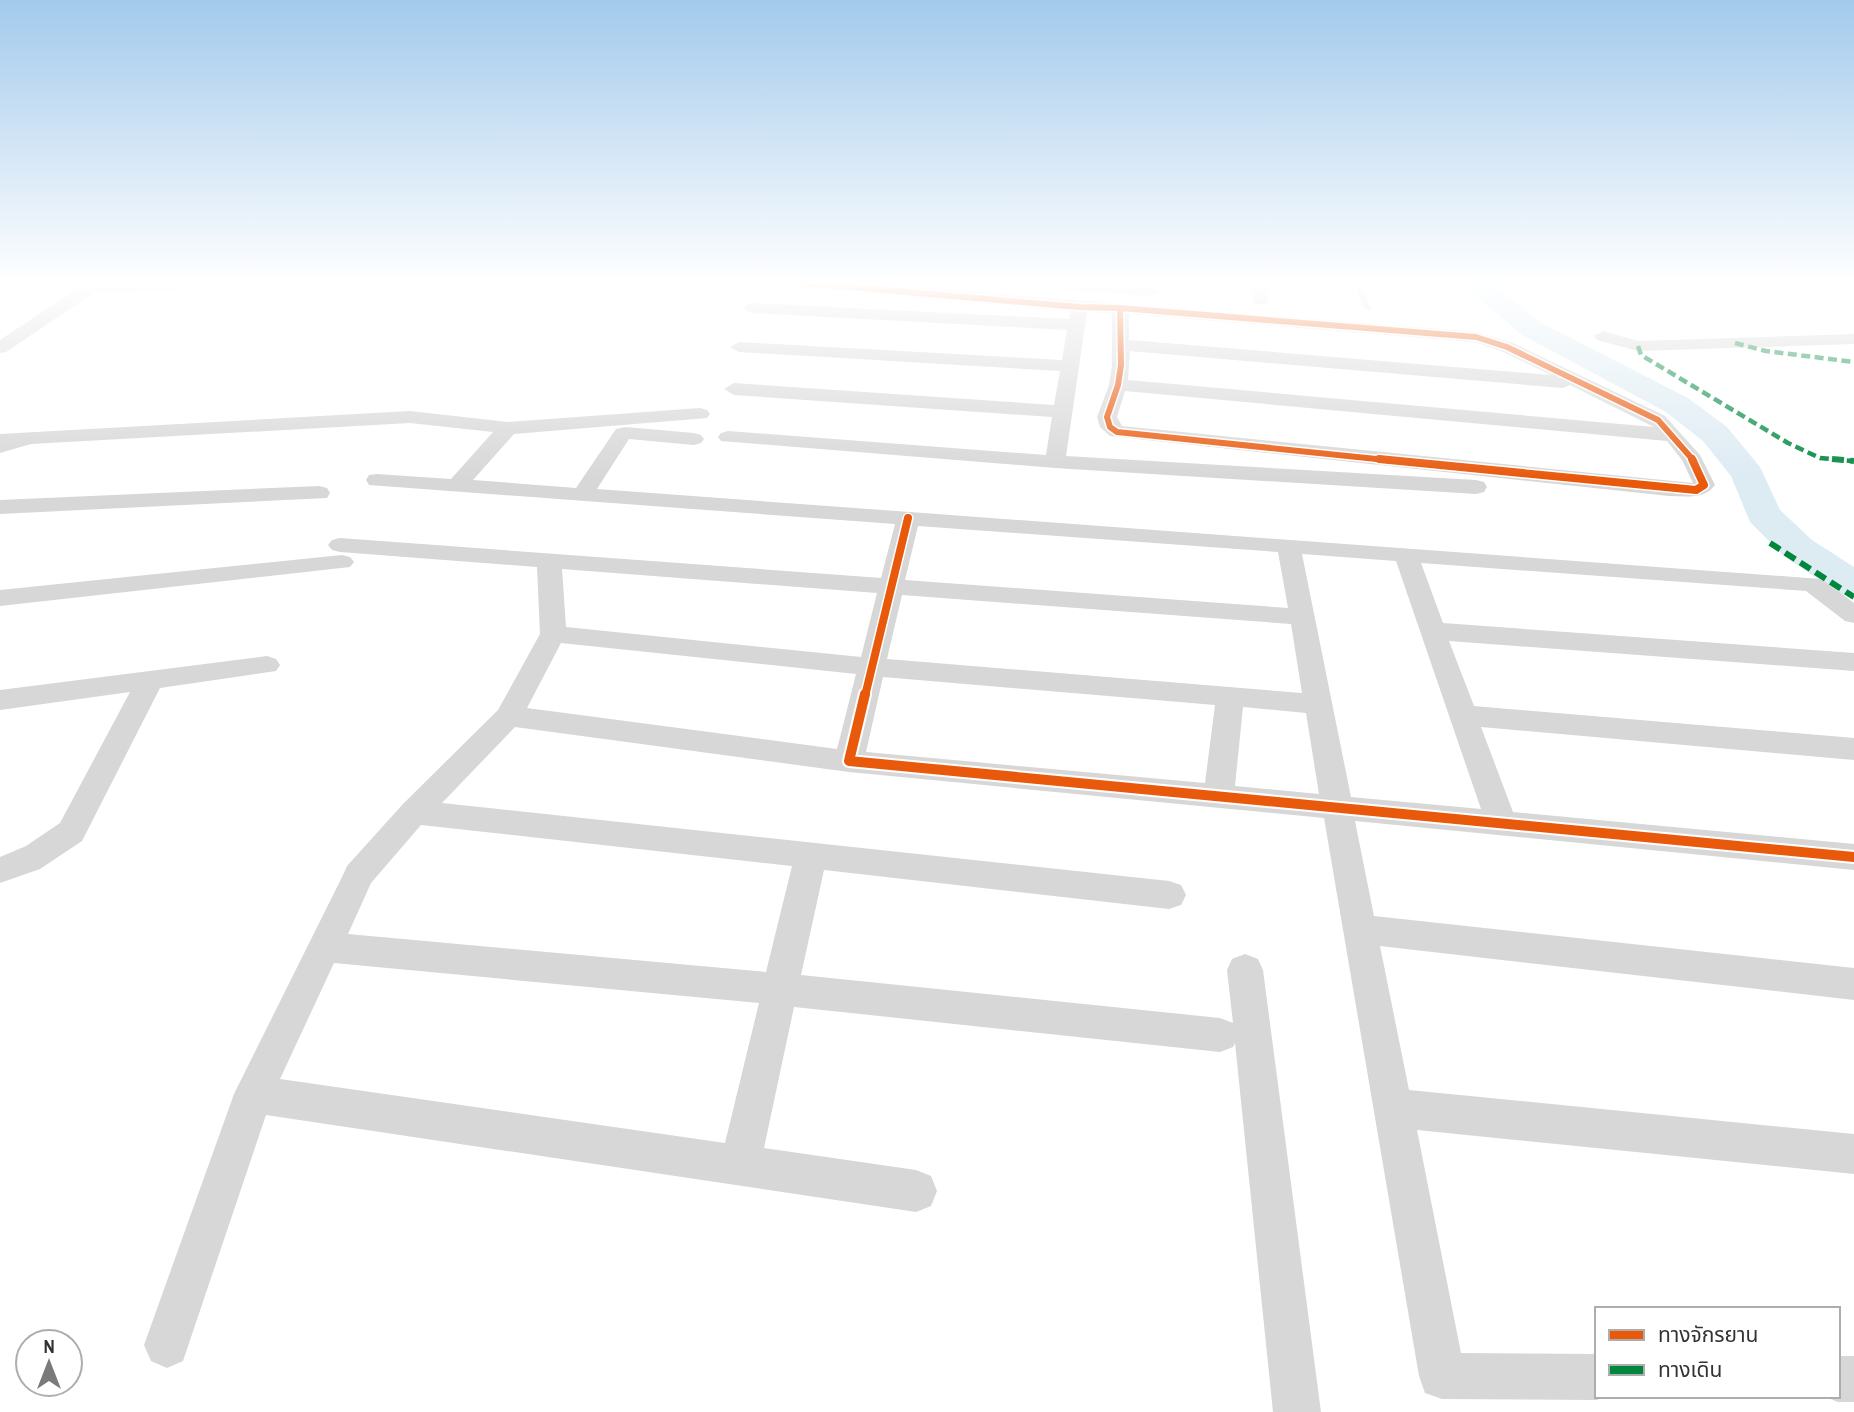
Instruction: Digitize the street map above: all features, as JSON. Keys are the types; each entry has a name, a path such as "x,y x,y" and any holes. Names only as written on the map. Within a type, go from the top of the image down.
{"street":[{"path":"739,347 1070,366"},
{"path":"1055,463 1073,347"},
{"path":"1120,347 1118,385 1108,422 1117,432 1589,481 1696,490 1704,485 1703,476 1673,435 1658,420 1507,347"},
{"path":"1142,347 1582,384"},
{"path":"1118,385 1673,435"},
{"path":"734,389 1063,412"},
{"path":"0,440 410,417 508,428 617,427 700,414"},
{"path":"617,427 694,439"},
{"path":"582,495 617,427"},
{"path":"457,485 508,428"},
{"path":"728,437 1055,463 1523,491 1556,489 1589,481"},
{"path":"0,447 29,438"},
{"path":"377,480 1812,584 1854,615"},
{"path":"0,507 319,493"},
{"path":"849,761 908,518"},
{"path":"1289,546 1442,1376 1595,1377"},
{"path":"0,598 341,553 550,560 1302,617"},
{"path":"1406,555 1500,823"},
{"path":"167,1345 253,1094 359,875 414,812 509,716 552,634 550,560"},
{"path":"1433,631 1854,662"},
{"path":"552,634 872,667 1318,704"},
{"path":"0,700 267,665"},
{"path":"0,870 20,866 50,849 71,832 151,679"},
{"path":"1219,796 1230,697"},
{"path":"1462,715 1854,749"},
{"path":"509,716 849,761 1854,857"},
{"path":"414,812 1169,895"},
{"path":"740,1165 811,855"},
{"path":"1359,929 1854,984"},
{"path":"325,947 779,989 1220,1035"},
{"path":"1245,970 1297,1412"},
{"path":"253,1094 916,1191"},
{"path":"1392,1108 1854,1154"}],"waterway":[{"path":"1566,347 1677,405 1715,434 1748,474 1763,514 1798,548 1854,585"}],"marked path":[{"path":"1638,347 1641,355 1788,443 1820,458 1854,461"},
{"path":"1750,347 1854,362"},
{"path":"1770,543 1854,597"}],"cycle path":[{"path":"1121,347 1118,385 1107,417 1110,427 1117,432 1669,489 1696,490 1704,485 1693,459 1658,420 1507,347"},
{"path":"908,518 849,761 1854,857"}]}
